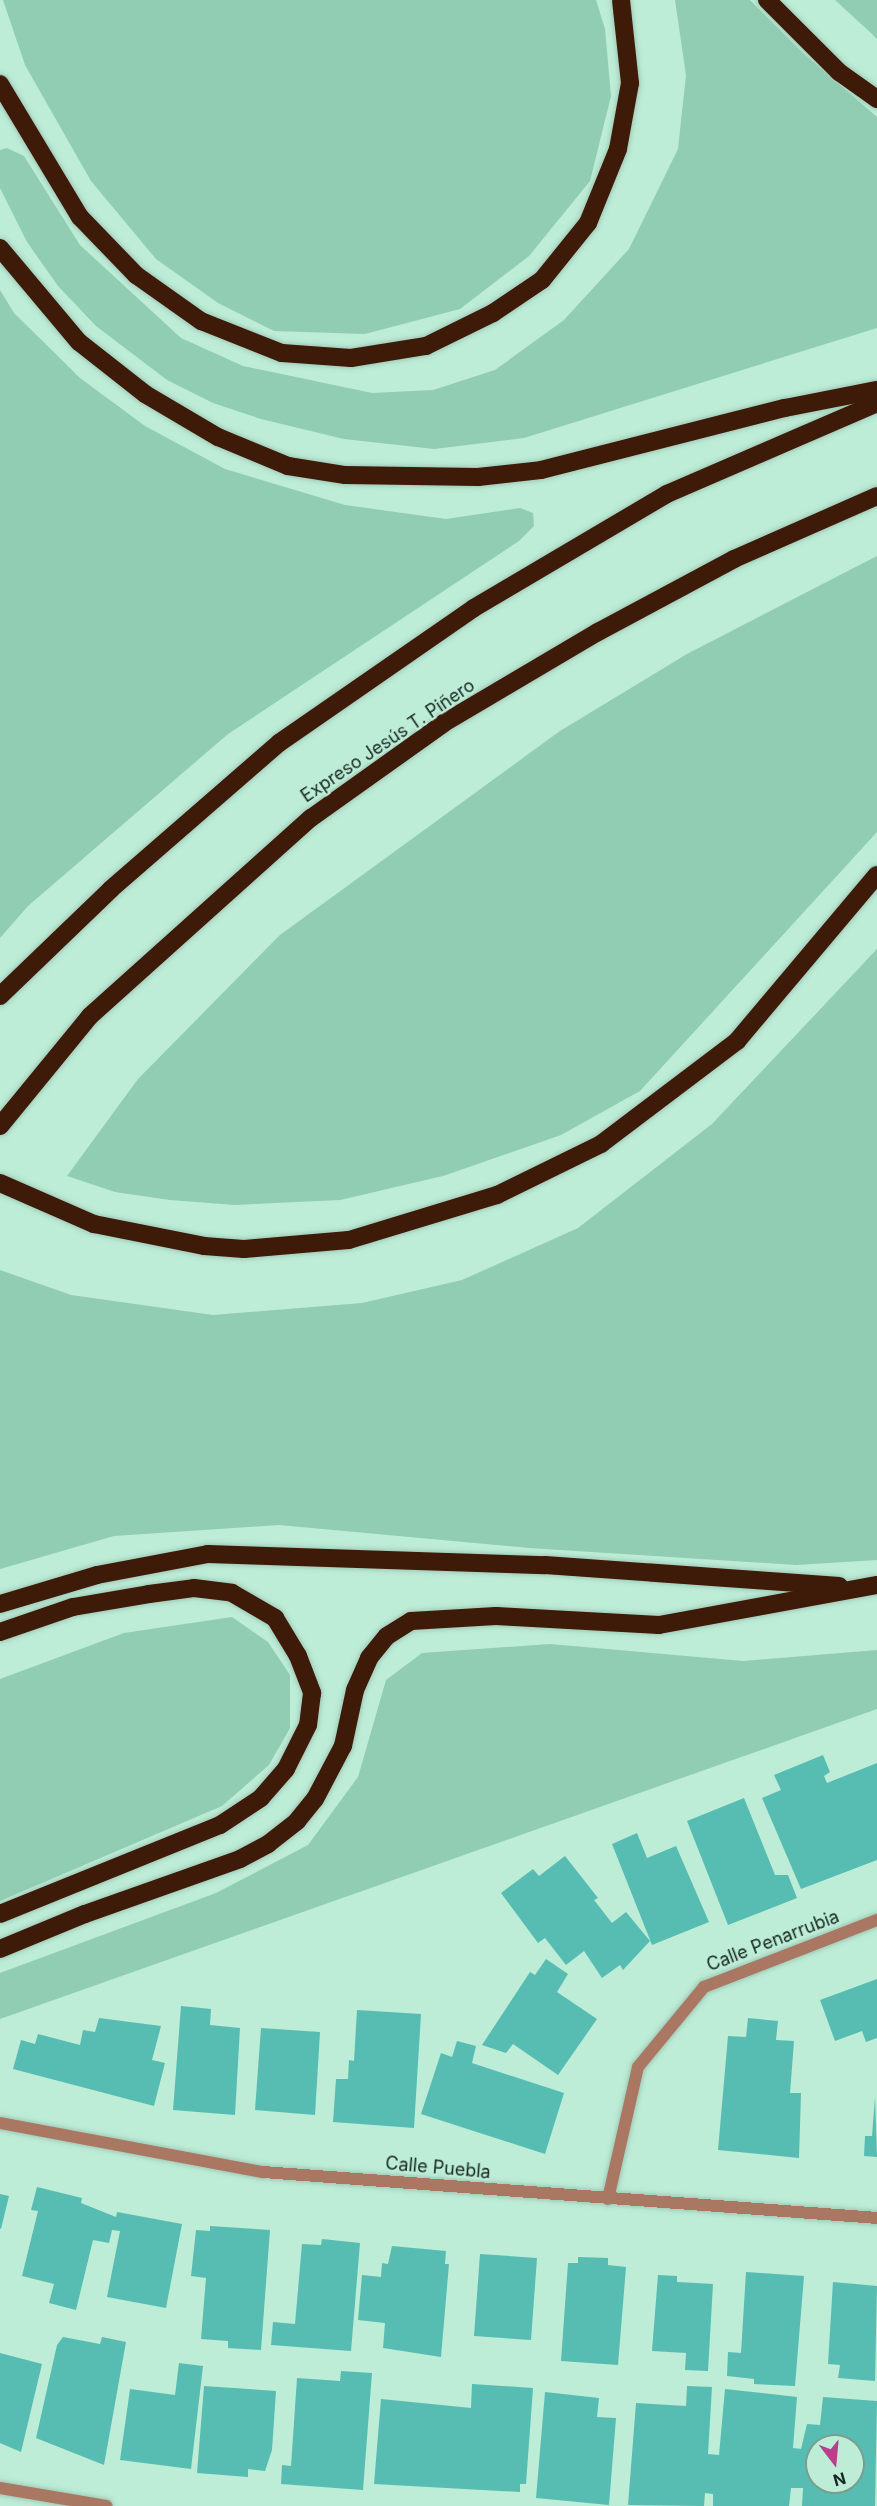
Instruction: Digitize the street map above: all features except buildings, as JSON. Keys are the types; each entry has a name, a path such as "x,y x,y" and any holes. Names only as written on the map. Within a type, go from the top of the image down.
{"highway":[{"path":"0,84 80,217 136,275 201,321 282,353 351,358 426,346 493,313 542,280 588,223 618,149 630,83 621,0"},
{"path":"767,0 838,72 877,99"},
{"path":"0,248 79,342 145,394 218,437 288,466 345,475 478,477 541,470 785,408 877,390"},
{"path":"0,996 111,889 279,743 474,608 667,494 877,403"},
{"name":"Expreso Jesús T. Piñero","path":"0,1126 90,1016 311,818 444,723 598,632 734,559 877,496"},
{"path":"0,1183 94,1224 204,1246 244,1249 349,1240 497,1195 601,1144 737,1041 877,875"},
{"path":"0,1604 97,1575 208,1554 534,1564 873,1586"},
{"path":"0,1949 75,1917 240,1859 268,1844 297,1821 315,1799 343,1746 355,1690 369,1658 387,1636 411,1621 496,1616 659,1625 873,1586"},
{"path":"0,1632 73,1607 138,1595 194,1588 232,1593 275,1618 298,1656 312,1693 308,1725 286,1769 261,1798 220,1825 0,1914"}],"street":[{"name":"Calle Penarrubia","path":"608,2199 638,2067 704,1987 877,1920"},
{"name":"Calle Puebla","path":"0,2123 263,2172 877,2218"},
{"path":"0,2488 106,2506"}],"green space":[{"path":"3,0 596,0 605,29 611,96 590,181 529,256 460,309 365,334 274,331 218,303 156,259 91,181 25,65"},
{"path":"675,0 750,0 803,53 877,117 877,328 524,438 434,449 344,439 261,419 213,403 167,380 96,326 58,286 27,242 0,188 0,150 7,148 24,156 80,245 181,338 243,366 372,393 433,390 495,370 564,320 629,249 678,149 686,75"},
{"path":"835,0 877,0 877,39 872,34"},
{"path":"0,290 14,313 80,378 145,426 225,469 345,505 446,519 520,508 533,513 534,526 519,541 228,734 28,906 0,938"},
{"path":"877,556 877,832 640,1091 561,1135 443,1176 340,1200 235,1205 170,1200 115,1192 67,1176 138,1079 280,935 560,731 687,654"},
{"path":"877,949 877,1560 796,1565 529,1548 279,1525 114,1536 0,1569 0,1270 71,1295 213,1315 362,1303 462,1280 578,1228 712,1124"},
{"path":"232,1617 268,1642 290,1675 290,1728 269,1765 222,1806 0,1901 0,1679 124,1633"},
{"path":"550,1644 743,1661 877,1650 877,1709 0,2019 0,1973 216,1893 308,1845 358,1777 386,1680 422,1653"}]}
